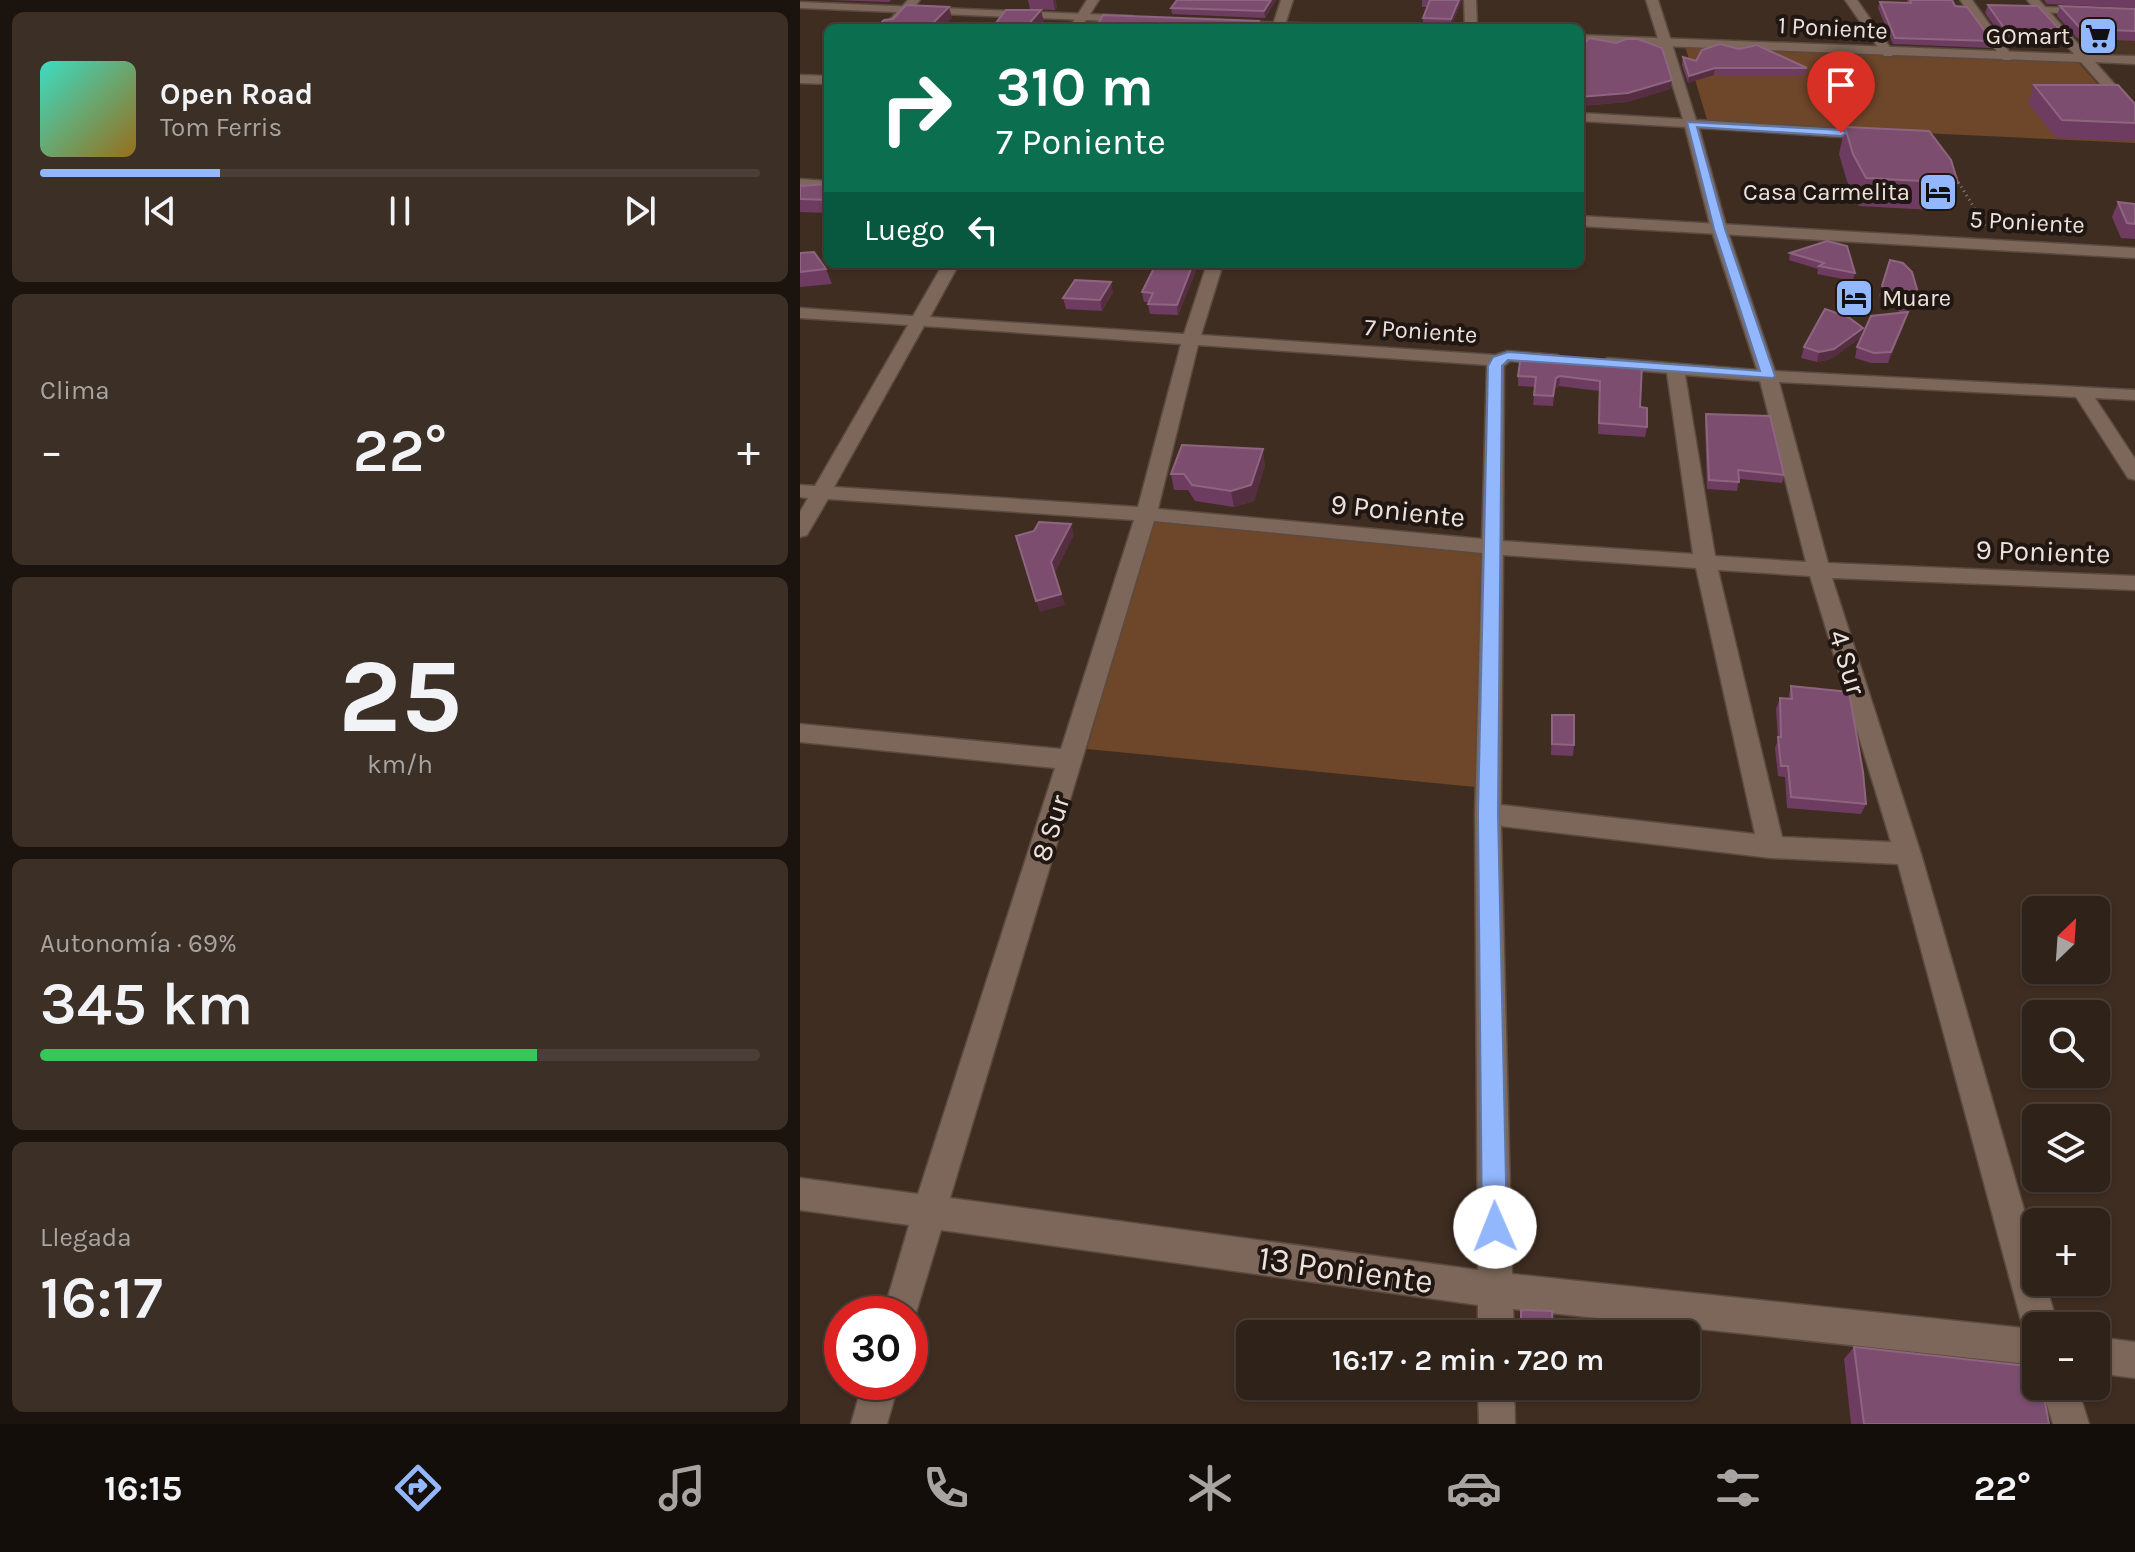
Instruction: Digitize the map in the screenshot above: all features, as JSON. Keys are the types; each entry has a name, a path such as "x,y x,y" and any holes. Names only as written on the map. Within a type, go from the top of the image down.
{"street":[{"path":"1084,23 1093,0"},
{"path":"1084,23 1104,0"},
{"path":"1280,24 1287,0"},
{"path":"1470,0 1471,24"},
{"name":"4 Sur","path":"1652,0 1691,124 1719,229 1768,376 1819,570 1908,854 2036,1312"},
{"path":"1851,0 1888,53"},
{"path":"1966,0 2007,57"},
{"path":"800,5 910,5 1084,23 1140,19"},
{"path":"892,24 910,5"},
{"path":"2038,5 2135,13"},
{"path":"2038,5 2135,115"},
{"path":"1217,23 1232,24"},
{"name":"1 Poniente","path":"1584,39 2135,60"},
{"path":"800,79 824,80"},
{"path":"1584,117 1886,135"},
{"path":"800,183 824,185"},
{"name":"5 Poniente","path":"1584,221 2135,253"},
{"path":"800,530 810,492 921,321 949,268"},
{"name":"8 Sur","path":"905,1296 1146,514 1191,340 1214,268"},
{"name":"7 Poniente","path":"800,313 1497,360 1508,356 1768,376 2135,395"},
{"path":"1496,1320 1488,814 1490,547 1497,360"},
{"path":"1675,368 1705,562 1771,847"},
{"path":"2083,394 2135,474"},
{"name":"9 Poniente","path":"810,492 1146,514 1490,547 1819,570 2135,583"},
{"path":"800,733 1072,760"},
{"path":"1488,814 1771,847 1908,854"},
{"name":"13 Poniente","path":"800,1194 1496,1290 2022,1346"},
{"path":"2110,1357 2135,1360"},
{"path":"869,1424 876,1400"},
{"path":"1496,1400 1497,1424"},
{"path":"2063,1400 2071,1424"}],"path":[{"path":"1956,178 1997,245"}],"shaded area":[{"path":"2056,13 2135,14 2135,56 2088,52"},
{"path":"1685,46 2078,62 2135,126 2135,143 1708,123"},
{"path":"1152,519 1484,551 1475,787 1087,749"}],"building":[{"path":"1177,0 1271,0 1264,11 1171,8"},
{"path":"1430,0 1459,0 1451,19 1423,18"},
{"path":"1910,0 1952,0 1955,6 1967,7 1992,41 1895,38 1880,2 1911,3"},
{"path":"906,5 949,7 932,24 880,24 893,19"},
{"path":"1988,5 2038,6 2059,29 2050,29 2055,36 2009,35"},
{"path":"2060,6 2135,9 2135,31 2081,29"},
{"path":"1006,10 1041,10 1029,24 995,24"},
{"path":"1103,15 1259,21 1257,24 1098,24"},
{"path":"1589,38 1616,43 1638,39 1662,48 1672,80 1628,93 1584,97 1584,45"},
{"path":"1720,44 1739,49 1757,45 1807,68 1715,68 1689,76 1683,57 1696,61 1702,50"},
{"path":"2034,85 2118,85 2135,104 2135,123 2062,120"},
{"path":"1845,127 1929,131 1951,160 1958,183 1866,178 1853,154"},
{"path":"800,183 801,186 824,184 824,200 800,199"},
{"path":"2118,202 2135,204 2135,224 2127,223"},
{"path":"1827,241 1847,246 1855,273 1819,266 1824,263 1790,253"},
{"path":"814,252 826,269 800,272 800,253"},
{"path":"1890,260 1903,263 1912,272 1917,289 1907,305 1882,286"},
{"path":"1154,268 1191,268 1177,305 1148,304 1153,293 1142,292"},
{"path":"1075,280 1111,282 1100,300 1063,298"},
{"path":"1825,309 1848,317 1863,328 1834,349 1819,352 1804,347"},
{"path":"1908,312 1891,352 1874,353 1857,347 1871,316"},
{"path":"1521,355 1642,365 1640,407 1647,408 1647,427 1599,423 1600,381 1560,376 1556,378 1553,396 1534,395 1536,377 1518,376"},
{"path":"1706,414 1770,416 1784,475 1738,470 1739,482 1709,480"},
{"path":"1182,445 1263,449 1251,485 1231,491 1192,485 1184,474 1171,474"},
{"path":"1039,522 1071,524 1051,562 1061,594 1036,601 1016,536 1034,531"},
{"path":"1791,686 1849,692 1866,804 1791,797 1788,766 1781,766 1778,737 1781,737 1780,698 1792,699"},
{"path":"1552,715 1574,715 1574,745 1552,744"},
{"path":"1521,1310 1552,1311 1552,1320 1521,1320"},
{"path":"1854,1347 2022,1365 2022,1400 2045,1400 2049,1424 1864,1424"}],"place":[{"name":"GOmart","path":"2098,36"},
{"name":"Casa Carmelita","path":"1938,192"},
{"name":"Muare","path":"1854,298"}],"route":[{"path":"1495,1227 1488,814 1495,366 1497,360 1508,356 1768,376 1719,229 1691,124 1841,133"}]}
